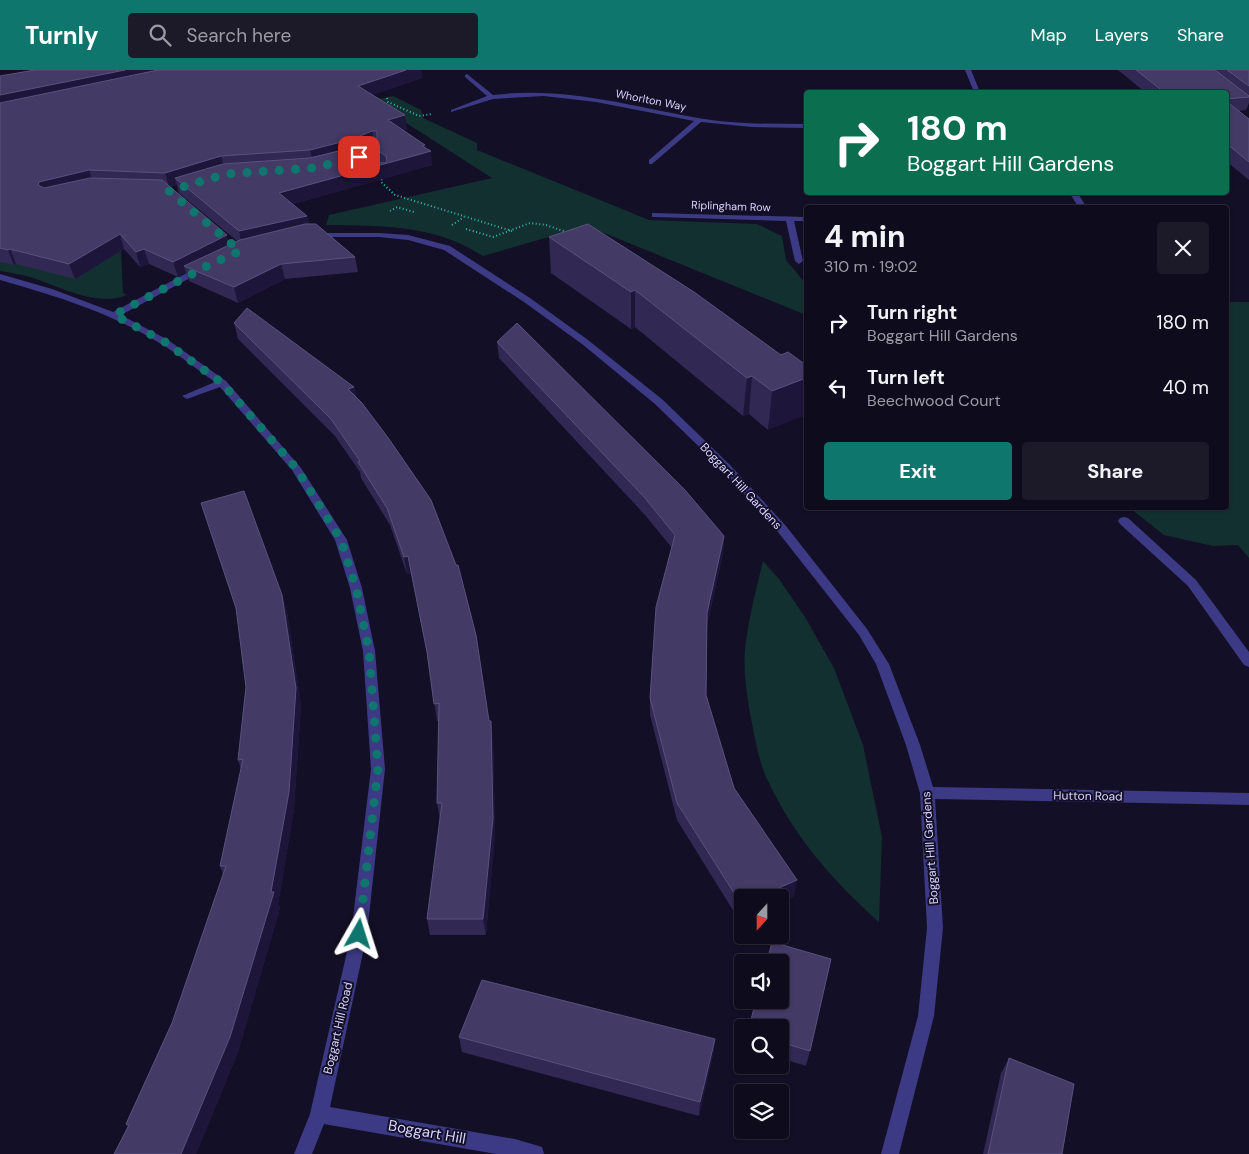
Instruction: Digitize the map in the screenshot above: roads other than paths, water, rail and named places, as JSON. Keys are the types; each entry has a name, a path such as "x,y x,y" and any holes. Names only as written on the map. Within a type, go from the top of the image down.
{"street":[{"path":"968,70 976,90"},
{"path":"467,76 492,97"},
{"name":"Whorlton Way","path":"453,111 492,97 522,93 553,94 729,124 804,126"},
{"path":"652,162 700,120"},
{"name":"Riplingham Row","path":"655,215 804,219"},
{"path":"789,218 800,261"},
{"name":"Boggart Hill Gardens","path":"300,236 379,235 408,238 447,248 527,300 585,342 659,402 726,467 782,529 863,632 882,664 913,745 927,792 935,928 926,1016 890,1154"},
{"path":"114,315 217,262"},
{"name":"Boggart Hill Road","path":"0,277 49,291 114,315 165,342 222,383 296,468 341,540 356,588 369,651 378,769 359,934 318,1114 303,1154"},
{"path":"188,396 222,383"},
{"path":"1124,521 1192,583 1249,662"},
{"name":"Hutton Road","path":"927,792 1249,799"},
{"name":"Boggart Hill","path":"318,1114 515,1148 535,1154"}]}
